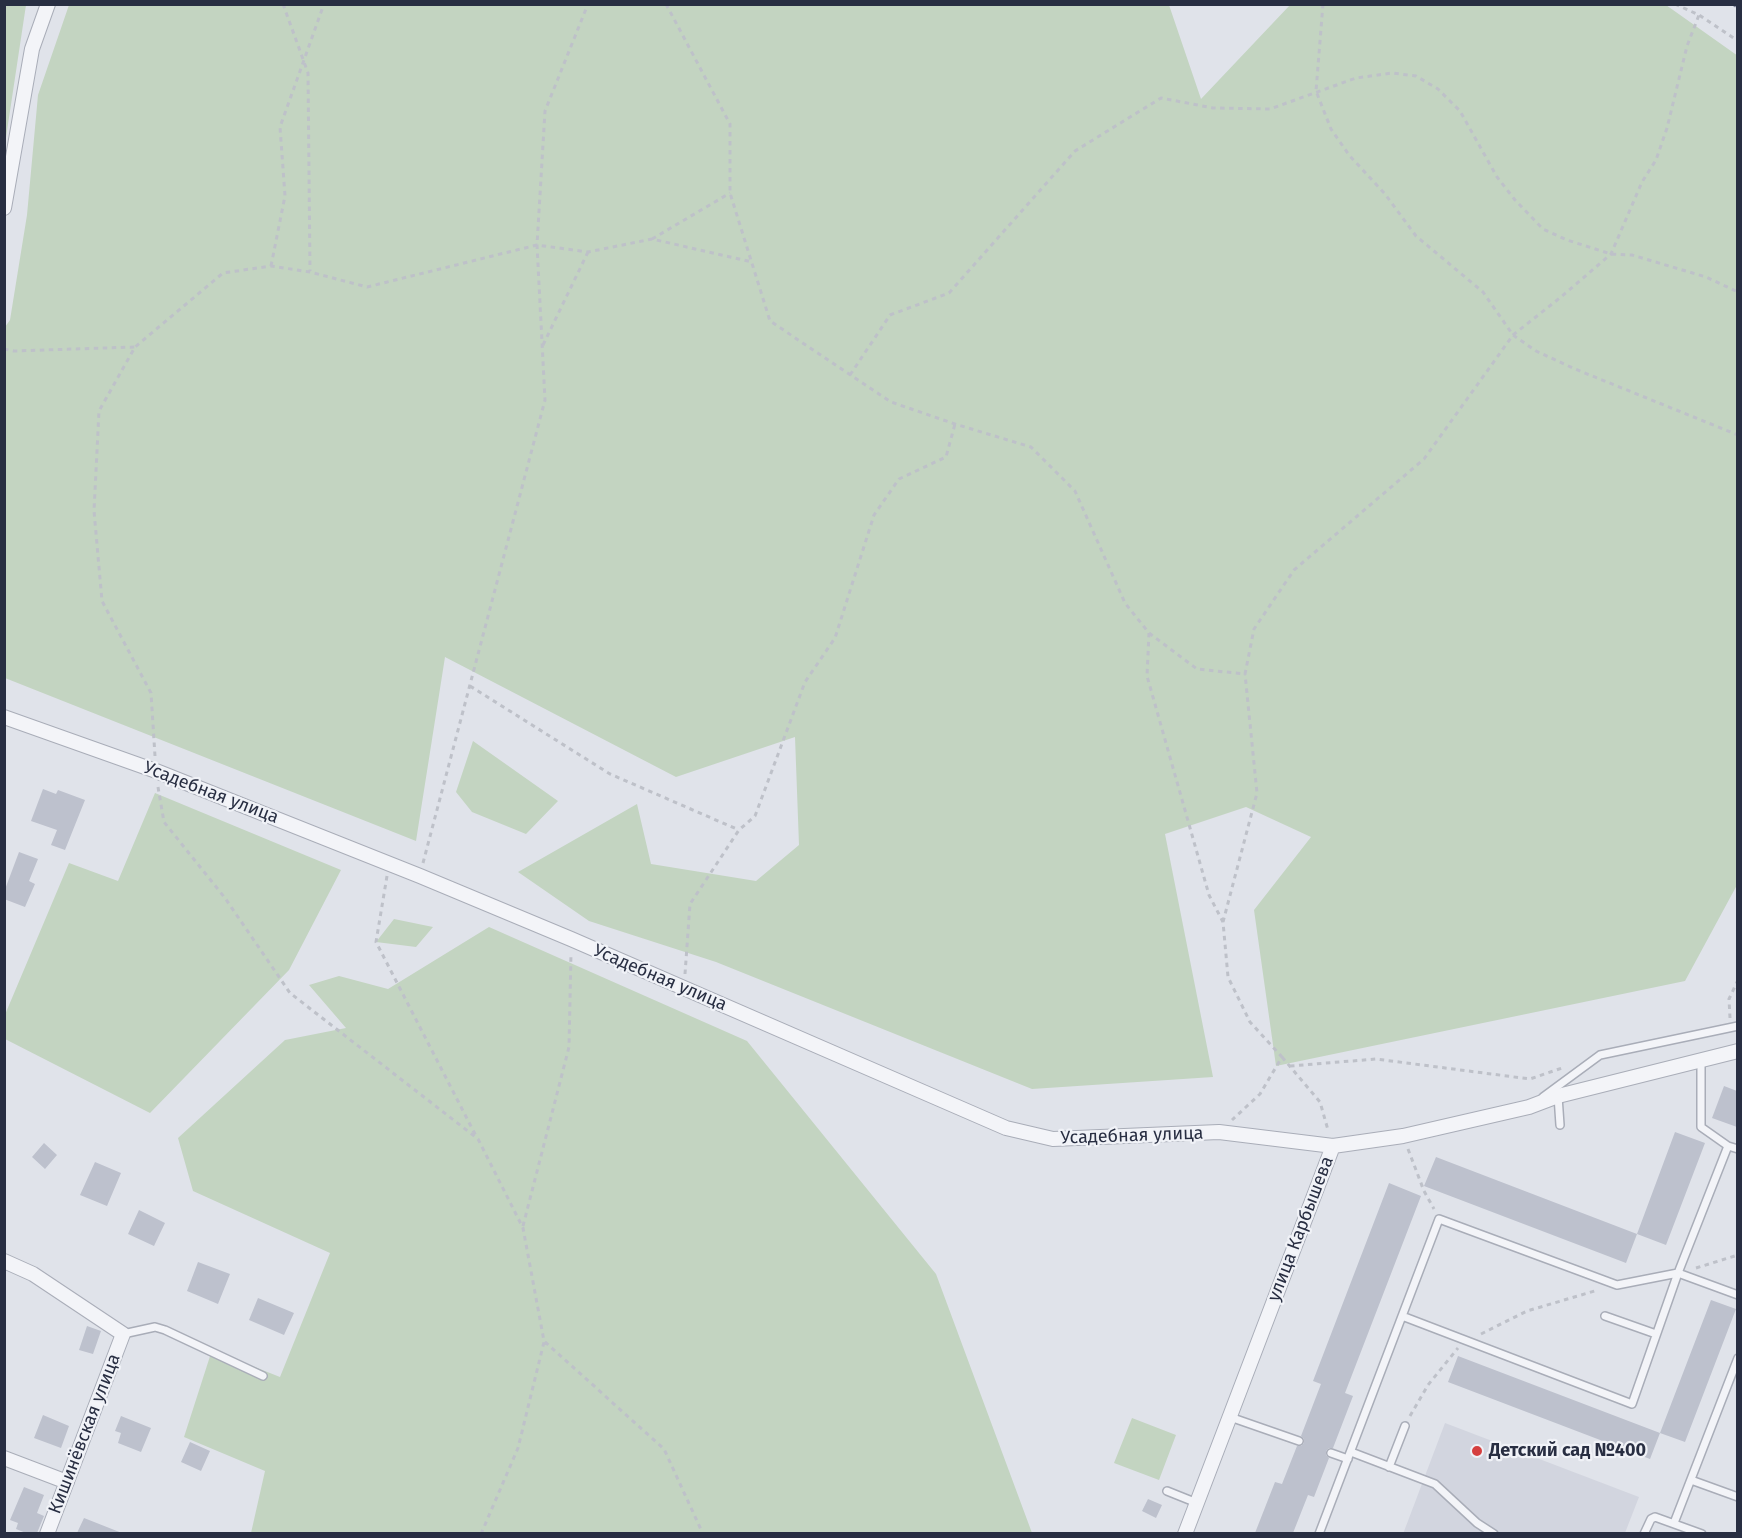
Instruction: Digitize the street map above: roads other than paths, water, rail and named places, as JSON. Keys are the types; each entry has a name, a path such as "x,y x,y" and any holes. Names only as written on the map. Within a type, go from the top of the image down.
{"street":[{"path":"4,208 32,49 48,4"},
{"name":"Усадебная улица","path":"4,717 156,771 420,876 1006,1128 1053,1139 1219,1132 1333,1146"},
{"name":"улица Карбышева","path":"1185,1533 1333,1146 1403,1136 1529,1107 1558,1096 1737,1051"},
{"path":"4,1261 33,1274 123,1334"},
{"name":"Кишинёвская улица","path":"47,1533 123,1334"},
{"path":"4,1458 67,1482"}],"lane":[{"path":"1529,1107 1600,1055 1737,1026"},
{"path":"1701,1059 1701,1127 1728,1146 1737,1149"},
{"path":"1558,1096 1560,1125"},
{"path":"1402,1316 1632,1404 1678,1273 1728,1146"},
{"path":"1319,1533 1439,1219 1617,1285 1678,1273 1737,1295"},
{"path":"1605,1316 1656,1334"},
{"path":"123,1334 155,1327 263,1376"},
{"path":"1674,1523 1737,1358"},
{"path":"1230,1417 1299,1441"},
{"path":"1389,1467 1405,1426"},
{"path":"1331,1453 1349,1455 1435,1484 1477,1523 1494,1533"},
{"path":"1691,1480 1737,1497"},
{"path":"1167,1491 1197,1503"},
{"path":"1644,1533 1651,1519 1655,1517 1702,1533"}],"railway":[{"path":"1734,4 1738,7"}],"place":[{"name":"Детский сад №400","path":"1477,1451"}]}
